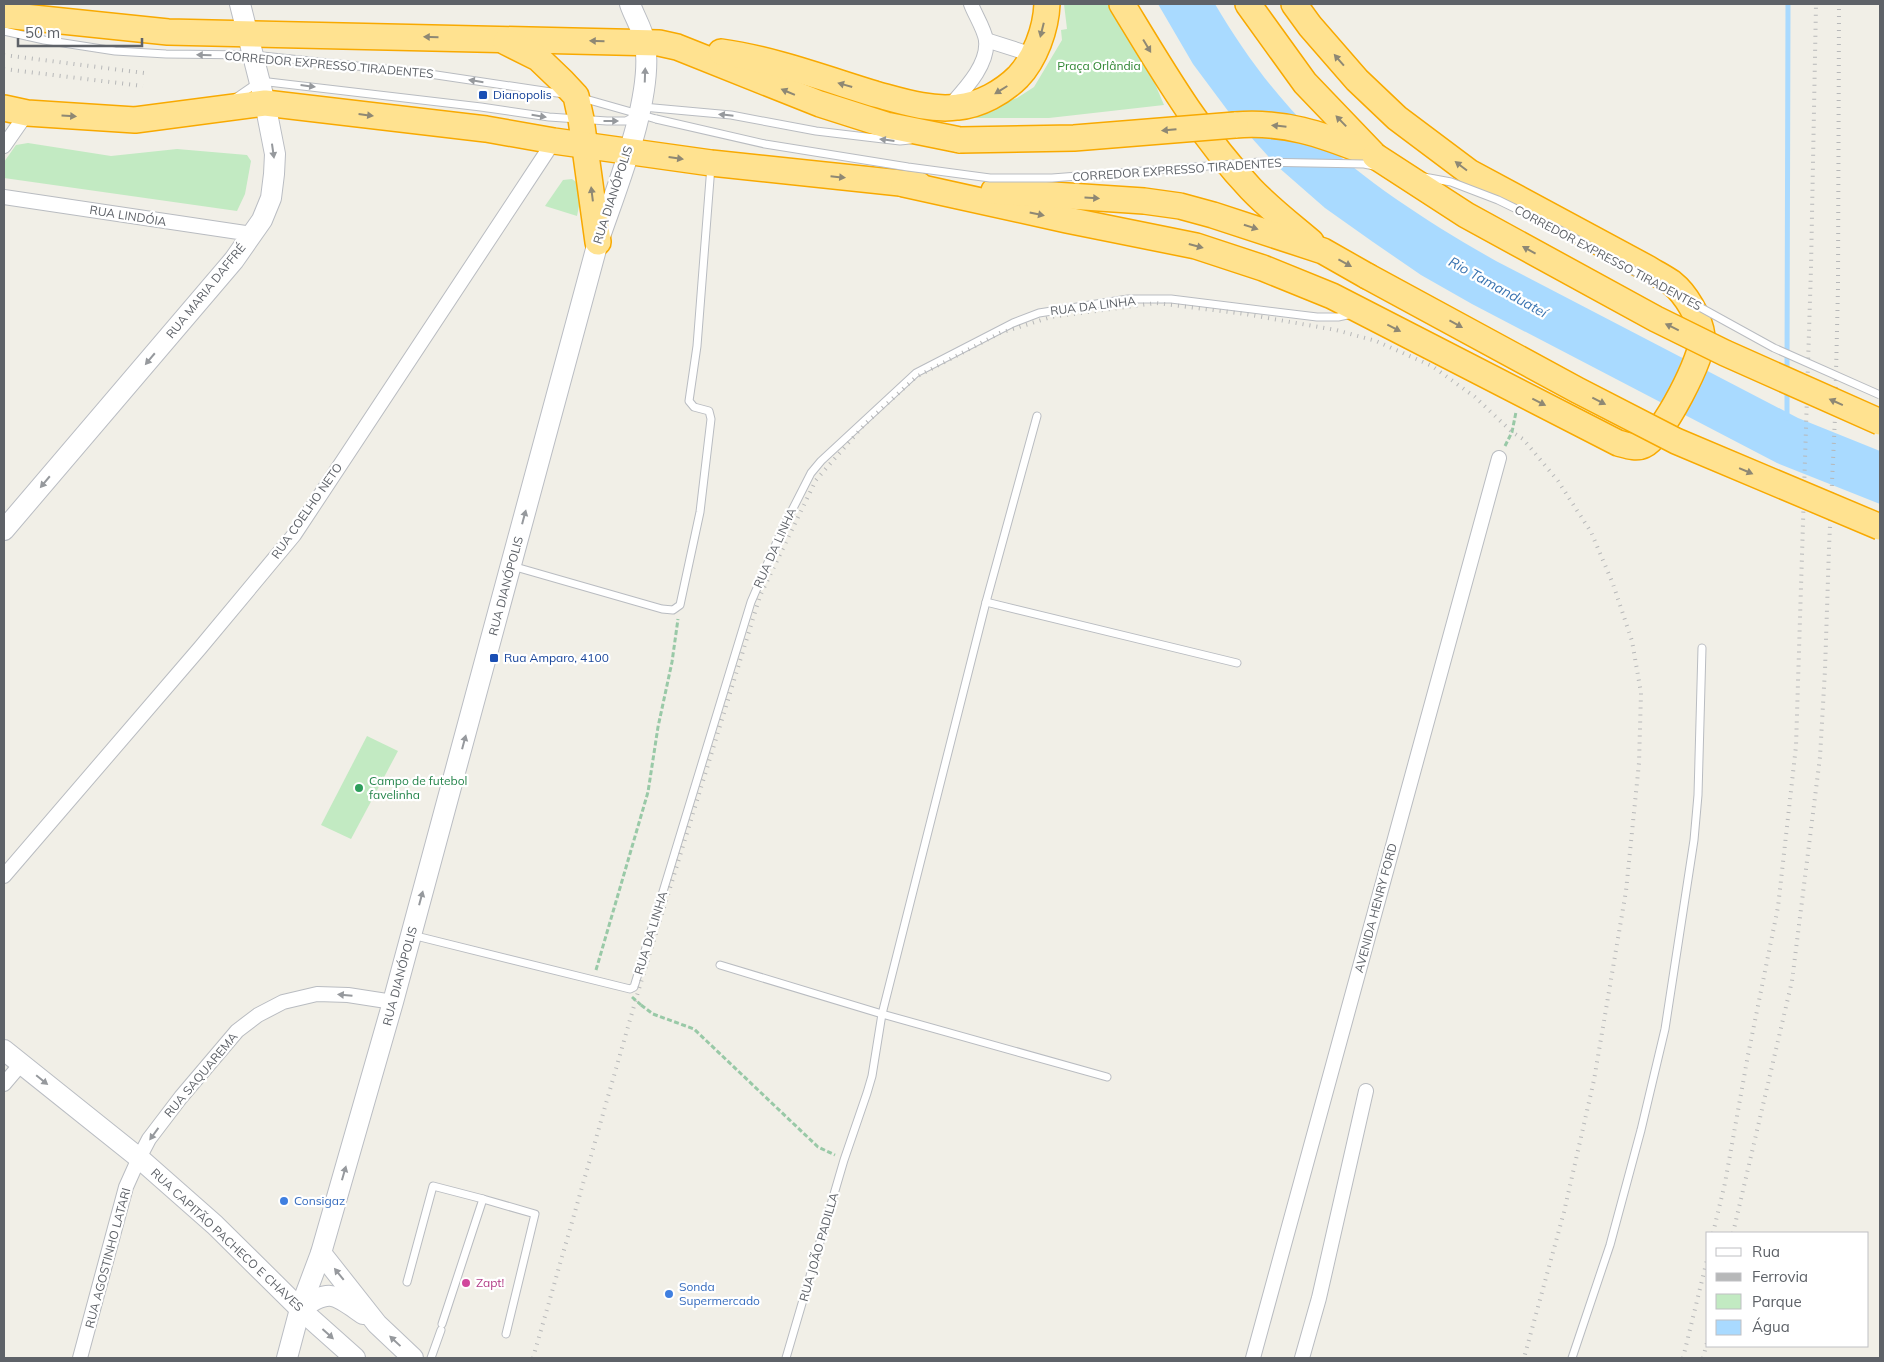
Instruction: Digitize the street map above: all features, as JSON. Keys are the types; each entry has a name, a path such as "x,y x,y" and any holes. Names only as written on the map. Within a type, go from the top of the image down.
{"highway":[{"path":"4,15 168,32 249,44 497,38 645,42 732,54 892,98 949,108 973,103 1001,91 1020,75 1027,66 1042,34 1047,4"},
{"path":"1122,4 1195,122 1251,189 1284,220 1323,251 1576,390 1676,441 1880,528"},
{"path":"1248,4 1304,84 1375,156 1466,216 1656,319 1725,353 1880,422"},
{"path":"904,184 1196,246 1263,268 1332,296 1618,443 1643,446 1653,439 1684,389 1702,344 1700,325 1673,284 1649,269 1469,172 1397,118 1357,80 1310,26 1294,4"},
{"path":"497,38 515,45 538,58 562,81 579,108 598,242"},
{"path":"677,47 820,104 886,125 960,140 1074,138 1252,123 1299,128 1375,156"},
{"path":"15,111 135,120 219,109 263,92 554,141 711,163 904,184 1144,201 1180,206 1323,251"}],"street":[{"name":"RUA MARIA DAFFRÉ","path":"4,530 234,260 262,220 271,198 274,154 263,92 240,4"},
{"name":"RUA DIANÓPOLIS","path":"287,1358 300,1309 321,1253 393,1002 598,242 639,113 646,79 645,42 630,4"},
{"path":"949,108 978,70 983,58 986,40 971,4"},
{"path":"986,40 1033,54"},
{"path":"4,146 15,111"},
{"name":"RUA COELHO NETO","path":"4,876 294,535 554,141"},
{"name":"RUA LINDÓIA","path":"4,197 252,234"},
{"name":"AVENIDA HENRY FORD","path":"1252,1358 1499,458"},
{"name":"RUA SAQUAREMA","path":"139,1158 149,1139 181,1097 237,1031 258,1014 283,1002 317,994 348,995 393,1002"},
{"name":"RUA CAPITÃO PACHECO E CHAVES","path":"4,1050 139,1158 215,1225 300,1309 355,1358"},
{"path":"4,1084 21,1064"},
{"path":"1302,1358 1335,1231 1366,1091"},
{"name":"RUA AGOSTINHO LATARI","path":"80,1358 126,1187 139,1158"},
{"path":"321,1253 377,1324"},
{"path":"300,1309 320,1297 332,1296 345,1302 377,1324 414,1358"}],"lane":[{"name":"CORREDOR EXPRESSO TIRADENTES","path":"4,32 115,51 166,54 249,44 423,73 579,108 639,113 765,144 990,178 1052,178 1260,162 1364,164 1451,182 1498,200 1558,230 1774,348 1880,395"},
{"name":"CORREDOR EXPRESSO TIRADENTES","path":"263,92 481,107 549,117 579,108 607,122 626,121 639,113"},
{"path":"639,113 731,115 816,131 900,142 935,136"},
{"path":"511,566 662,609 673,610 678,608 700,512 711,419 709,411 694,407 690,404 689,398 697,346 711,163"},
{"name":"RUA DA LINHA","path":"411,934 630,989 635,986 751,602 782,530 811,473 831,450 907,380 924,369 1012,323 1055,309 1128,299 1171,299 1318,317 1362,312"},
{"name":"RUA JOÃO PADILLA","path":"786,1358 844,1160 872,1076 882,1014 986,602 1037,416"},
{"path":"986,602 1236,663"},
{"path":"1572,1358 1610,1245 1641,1130 1665,1029 1694,840 1698,794 1702,648"},
{"path":"720,965 882,1014 1107,1077"},
{"path":"407,1282 433,1186 536,1214 506,1334"},
{"path":"431,1358 483,1199"}],"path":[{"path":"1499,458 1512,432 1519,392"},
{"path":"593,980 648,792 658,727 678,629 678,608"},
{"path":"632,997 653,1014 694,1029 818,1146 844,1160"}],"green space":[{"name":"Praça Orlândia","path":"1064,4 1119,4 1131,27 1164,105 1049,118 974,118 972,112 1017,98 1034,87 1062,40 1061,30 1067,29"},
{"path":"28,143 111,156 177,149 247,155 251,161 245,194 237,211 4,178 4,162 16,145"},
{"path":"572,179 583,187 577,216 545,206 563,180"},
{"name":"Campo de futebol favelinha","path":"367,736 398,751 351,839 321,825"}],"water":[{"name":"Rio Tamanduateí","path":"1158,4 1215,4 1259,71 1312,131 1354,168 1400,202 1447,232 1496,261 1798,418 1880,451 1880,504 1777,463 1472,304 1421,275 1373,242 1325,208 1277,166 1231,115 1193,64"}],"waterway":[{"path":"1787,373 1788,4"},
{"path":"1787,389 1787,418"}],"railway":[{"path":"1713,1232 1725,1183 1748,1055 1778,907 1796,746 1811,268 1816,4"},
{"path":"1733,1232 1792,981 1820,757 1835,417 1838,287 1839,4"},
{"path":"4,55 144,73"},
{"path":"4,69 143,86"},
{"path":"533,1358 638,992 760,596 816,480 865,424 916,377 1000,333 1051,317 1156,303 1245,314 1336,330 1376,341 1432,366 1475,397 1512,432 1523,439 1558,481 1591,532 1613,584 1632,641 1641,693 1639,763 1626,891 1594,1080 1564,1212 1524,1358"},
{"path":"1683,1358 1706,1264"},
{"path":"1703,1358 1706,1347"}],"place":[{"name":"Dianopolis","path":"483,95"},
{"name":"Rua Amparo, 4100","path":"494,658"},
{"name":"Campo de futebol favelinha","path":"359,788"},
{"name":"Consigaz","path":"284,1201"},
{"name":"Zapt!","path":"466,1283"},
{"name":"Sonda Supermercado","path":"669,1294"}]}
